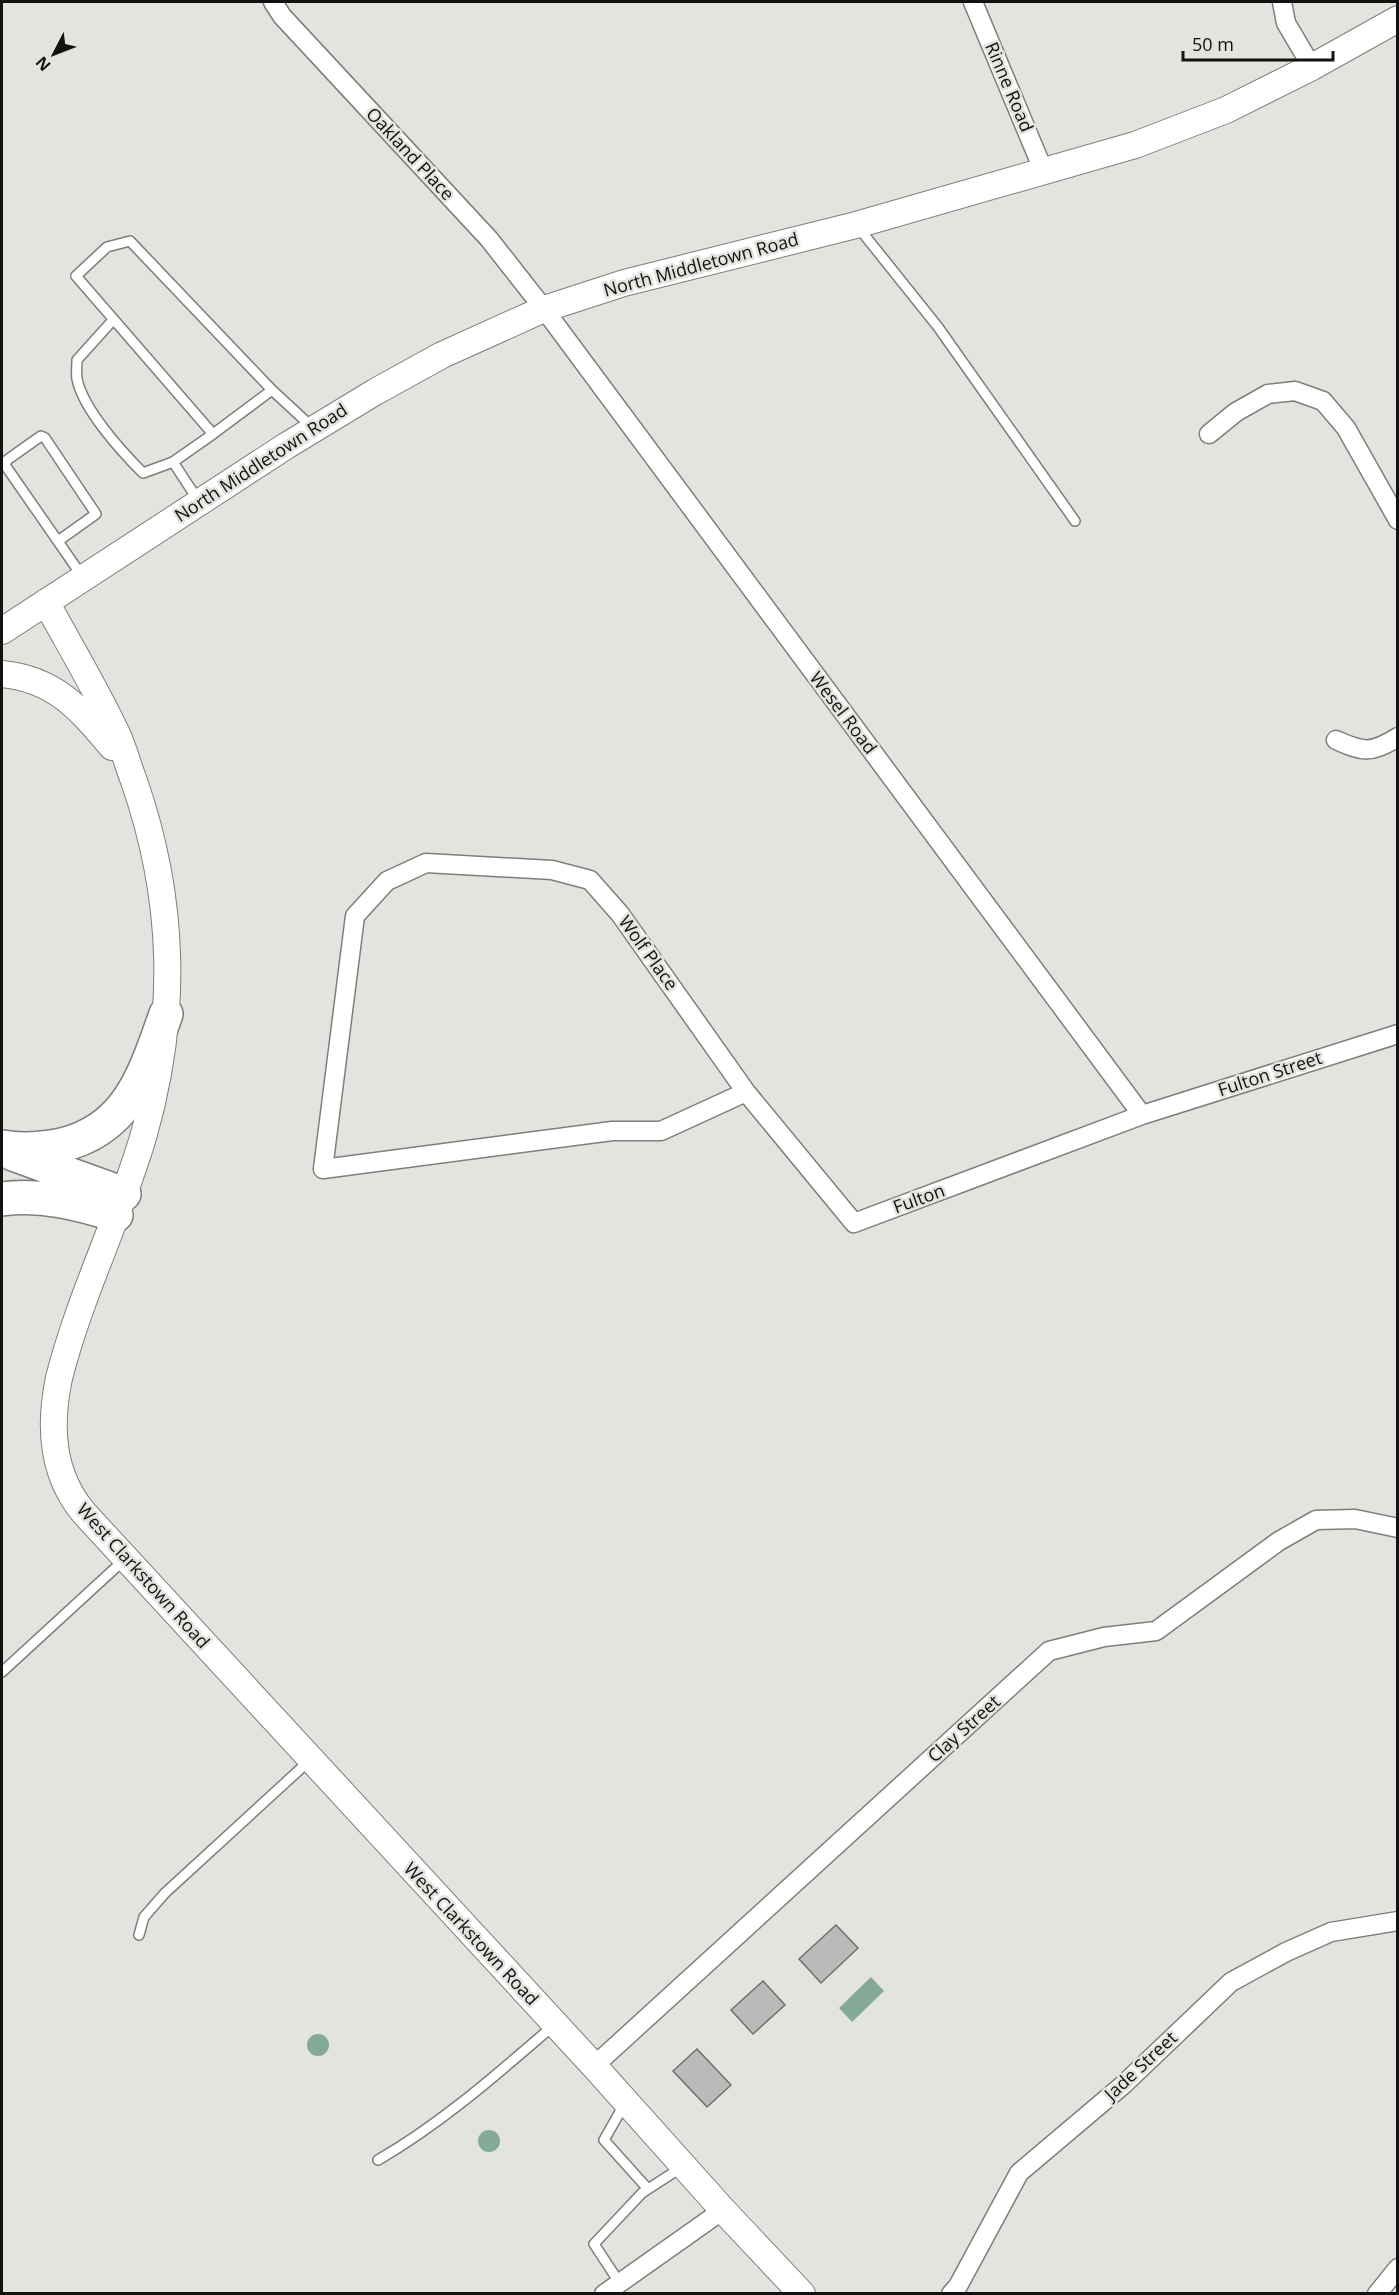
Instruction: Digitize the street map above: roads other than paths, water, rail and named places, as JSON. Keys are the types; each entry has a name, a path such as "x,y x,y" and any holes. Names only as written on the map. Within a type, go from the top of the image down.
{"highway":[{"path":"2,1149 35,1149 61,1145 91,1135 110,1124 123,1110 135,1090 166,1014"},
{"path":"2,1149 120,1205"},
{"path":"2,1199 34,1197 76,1203 120,1205"}],"street":[{"name":"Oakland Place","path":"273,2 282,16 489,239 544,309"},
{"name":"Rinne Road","path":"973,2 1044,171"},
{"path":"1282,2 1286,23 1312,67"},
{"name":"North Middletown Road","path":"2,631 375,392 442,355 544,309 624,284 856,225 1135,145 1226,110 1312,67 1398,19"},
{"name":"Wesel Road","path":"544,309 1142,1115"},
{"path":"1209,434 1236,412 1268,394 1295,390 1323,401 1346,428 1398,520"},
{"name":"West Clarkstown Road","path":"46,602 117,735 130,770 152,841 166,916 169,968 166,1014 153,1097 144,1135 62,1364 55,1394 53,1431 58,1466 68,1490 84,1513 802,2294"},
{"path":"2,674 39,683 64,696 100,733 130,770"},
{"path":"1336,740 1362,751 1385,745 1398,737"},
{"name":"Wolf Place","path":"426,863 552,870 590,880 620,914 746,1092 662,1131 612,1131 323,1169 355,916 387,881 426,863"},
{"name":"Fulton Street","path":"1142,1115 1398,1034"},
{"name":"Fulton","path":"746,1092 855,1223 1142,1115"},
{"name":"Clay Street","path":"594,2066 1049,1651 1104,1637 1156,1631 1279,1541 1316,1520 1355,1519 1398,1528"},
{"name":"Jade Street","path":"951,2294 958,2286 1019,2173 1123,2085 1231,1982 1286,1952 1331,1932 1398,1921"},
{"path":"604,2294 723,2210"},
{"path":"1377,2294 1398,2268"}],"lane":[{"path":"856,225 938,327 1075,521"},
{"path":"213,434 76,276 107,247 130,242 272,390 314,429"},
{"path":"113,320 77,360 77,378 84,401 124,455 143,472 173,462 272,390"},
{"path":"58,541 96,514 45,438 41,436 7,460 5,465 83,578"},
{"path":"173,462 200,502"},
{"path":"2,1672 126,1558"},
{"path":"139,1935 144,1917 165,1893 310,1759"},
{"path":"378,2160 402,2146 470,2097 555,2024"},
{"path":"626,2101 604,2140 648,2189"},
{"path":"619,2282 594,2244 648,2189 683,2166"}]}
